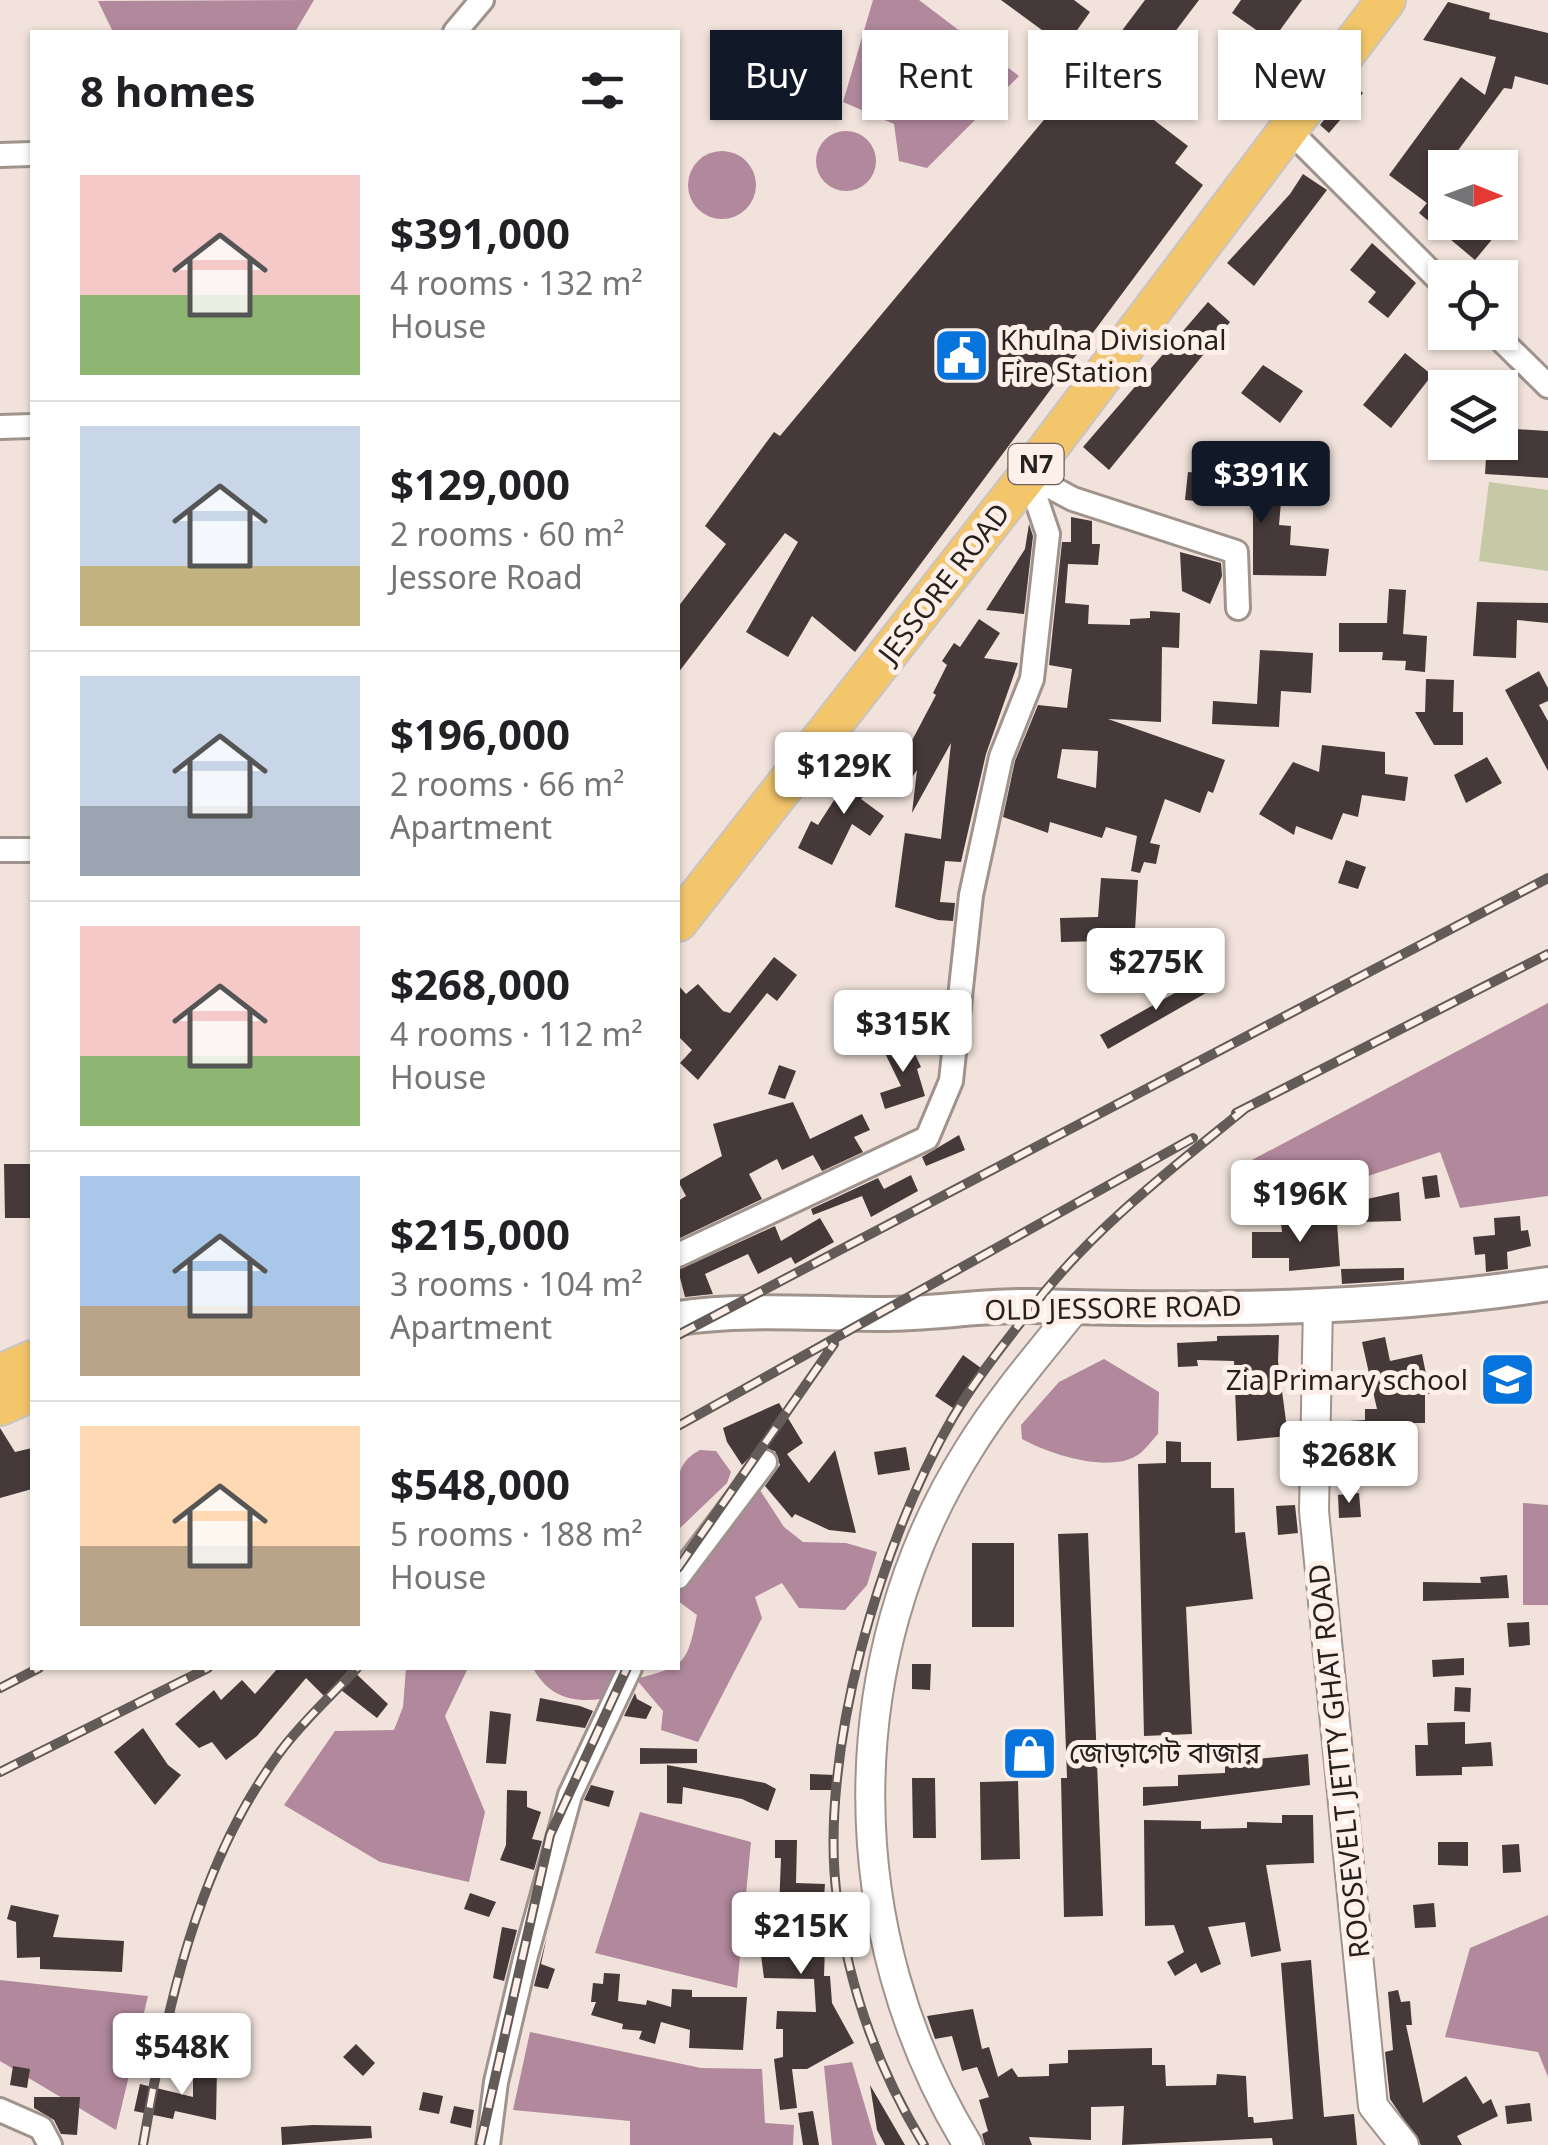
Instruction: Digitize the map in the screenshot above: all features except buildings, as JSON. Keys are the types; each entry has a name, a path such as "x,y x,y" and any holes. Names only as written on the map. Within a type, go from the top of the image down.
{"highway":[{"name":"JESSORE ROAD","path":"680,919 1028,475 1386,0"},
{"path":"0,1377 30,1361"},
{"path":"0,1406 30,1393"}],"main road":[{"name":"OLD JESSORE ROAD","path":"680,1318 722,1312 885,1314 1033,1306 1074,1310 1318,1306 1548,1284"},
{"path":"0,1377 30,1380"}],"street":[{"path":"457,30 482,0"},
{"path":"1288,129 1428,269"},
{"path":"0,155 30,154"},
{"path":"1511,350 1548,386"},
{"path":"0,427 30,426"},
{"path":"1028,475 1074,499 1236,552 1238,608"},
{"path":"680,1254 927,1138 951,1081 971,895 1001,758 1032,679 1048,534 1028,475"},
{"path":"0,850 30,850"},
{"name":"ROOSEVELT JETTY GHAT ROAD","path":"1318,1306 1314,1511 1373,2106 1404,2145"},
{"path":"968,2145 916,2049 886,1952 869,1850 871,1752 886,1638 923,1540 968,1450 1074,1310"},
{"path":"680,1574 765,1462"},
{"path":"488,2145 508,2029 570,1795 629,1670"},
{"path":"0,2110 40,2128 50,2145"}],"green space":[{"path":"1489,482 1548,490 1548,571 1479,561"}],"shaded area":[{"path":"314,0 296,30 112,30 98,1"},
{"path":"873,0 919,0 958,30 864,30"},
{"path":"862,37 862,110 843,102"},
{"path":"1008,68 1019,76 1008,87"},
{"path":"885,120 975,120 927,168 899,161 894,124"},
{"path":"846,131 867,140 876,161 867,182 846,191 825,182 816,161 825,140"},
{"path":"722,151 735,153 746,161 754,172 754,198 746,209 735,217 722,219 709,217 698,209 690,198 688,185 690,172 698,161 709,153"},
{"path":"1548,1003 1548,1196 1460,1208 1440,1152 1251,1215 1250,1161"},
{"path":"1104,1359 1159,1392 1158,1434 1142,1452 1124,1461 1094,1462 1062,1455 1022,1439 1021,1425 1059,1382"},
{"path":"700,1450 716,1451 731,1472 727,1483 680,1528 680,1472"},
{"path":"758,1487 784,1527 803,1542 846,1543 877,1552 867,1585 845,1610 799,1608 782,1583 755,1597 762,1618 698,1742 661,1730 663,1711 636,1679 680,1670 697,1615 680,1602 680,1588"},
{"path":"1523,1503 1548,1505 1548,1605 1523,1605"},
{"path":"406,1670 467,1670 445,1716 485,1812 469,1882 380,1862 284,1805 335,1731 394,1730 403,1707"},
{"path":"534,1670 621,1670 601,1699 561,1695"},
{"path":"640,1812 751,1842 737,1988 595,1953"},
{"path":"1548,1915 1548,2077 1538,2052 1445,2037 1470,1948"},
{"path":"0,1980 148,1996 116,2130 0,2061"},
{"path":"530,2032 701,2068 762,2069 765,2123 794,2125 793,2145 630,2145 630,2121 513,2110"},
{"path":"852,2062 877,2145 832,2145 824,2066"}],"railway":[{"path":"680,1334 1548,878"},
{"path":"1236,1113 1548,954"},
{"path":"924,2145 867,2026 849,1963 837,1898 837,1780 860,1651 879,1587 926,1469 952,1419 1000,1349 1054,1280 1105,1227 1246,1108"},
{"path":"680,1425 1193,1138"},
{"path":"680,1565 834,1344"},
{"path":"0,1688 35,1670"},
{"path":"0,1772 204,1670"},
{"path":"143,2145 162,2042 189,1940 227,1842 280,1752 355,1670"},
{"path":"480,2145 550,1835 626,1670"}],"place":[{"name":"Khulna Divisional Fire Station","path":"961,356"},
{"name":"Zia Primary school","path":"1507,1380"},
{"name":"জোড়াগেট বাজার","path":"1030,1753"}]}
